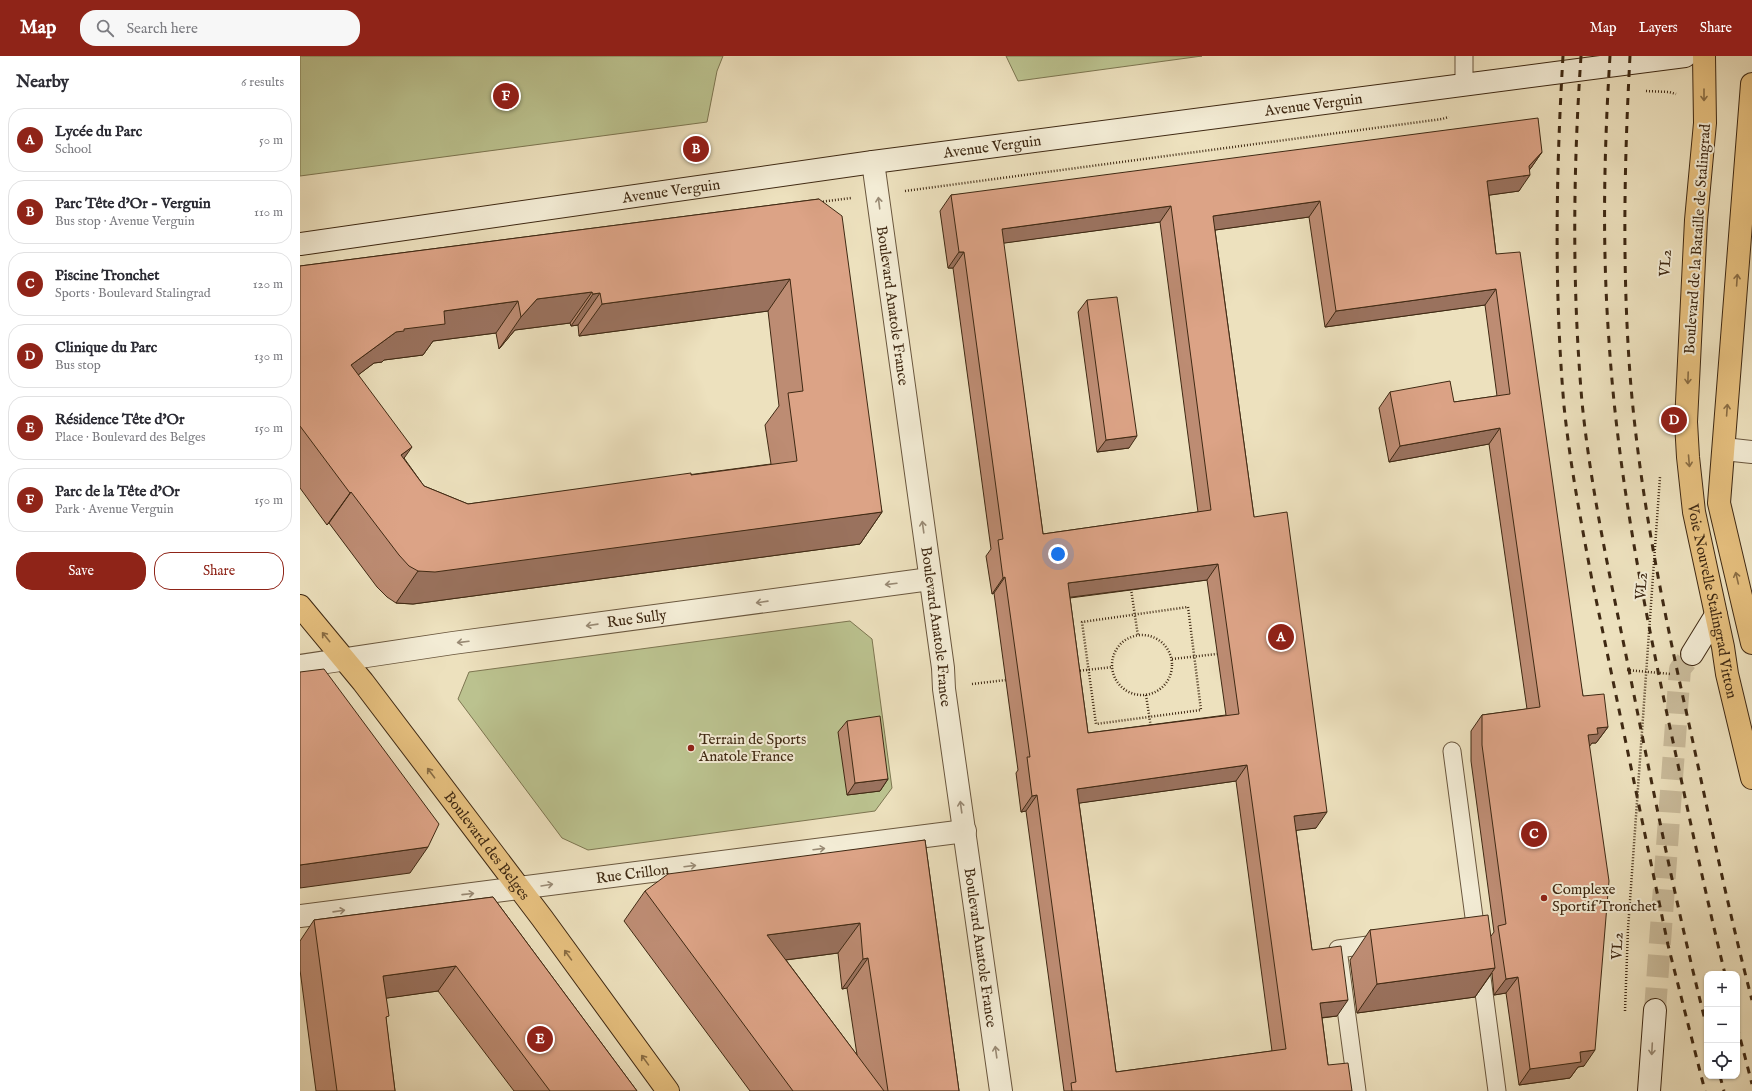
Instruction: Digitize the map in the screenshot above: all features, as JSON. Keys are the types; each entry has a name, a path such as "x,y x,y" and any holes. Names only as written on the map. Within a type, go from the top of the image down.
{"main road":[{"name":"Boulevard de la Bataille de Stalingrad","path":"1686,422 1696,220 1705,123 1704,56"},
{"path":"1724,449 1752,84"},
{"name":"Voie Nouvelle Stalingrad Vitton","path":"1686,422 1694,512 1727,674 1752,778"},
{"name":"Voie Nouvelle Stalingrad Vitton","path":"1724,449 1719,503 1747,604 1752,643"},
{"name":"Boulevard des Belges","path":"300,606 344,659 519,890 542,918 668,1091"}],"street":[{"name":"Avenue Verguin","path":"300,244 874,162 1685,56"},
{"name":"Boulevard Anatole France","path":"874,162 1001,1091"},
{"path":"1724,449 1752,452"},
{"name":"Rue Sully","path":"300,666 930,579"},
{"path":"1692,654 1716,615"},
{"name":"Rue Crillon","path":"300,916 463,894 519,890 594,878 965,832"},
{"path":"1648,1091 1655,1010"}],"lane":[{"path":"1464,56 1464,85"},
{"path":"1452,751 1468,932 1497,1091"},
{"path":"1357,1091 1338,949 1399,941"}],"path":[{"path":"1669,92 1677,94 1680,97"},
{"path":"817,203 1426,122 1450,117"},
{"name":"VL2","path":"1625,1013 1629,922 1660,476"},
{"path":"1131,589 1138,636"},
{"path":"1188,607 1201,710 1096,724 1082,622 1135,615 1188,607"},
{"path":"1138,636 1147,636 1159,641 1169,651 1172,660 1172,668 1169,678 1164,685 1156,691 1146,695 1136,694 1126,690 1119,683 1113,668 1114,654 1120,645 1128,639 1138,636"},
{"path":"1172,660 1217,654"},
{"path":"1074,671 1113,668"},
{"path":"989,682 1006,680"},
{"path":"1146,695 1152,732"}],"green space":[{"path":"300,56 723,56 717,71 707,122 300,176"},
{"path":"1006,56 1202,56 1018,81"},
{"name":"Terrain de Sports Anatole France","path":"850,621 872,639 892,788 875,811 588,850 562,838 458,699 469,672"}],"building":[{"path":"1538,118 1542,152 1529,166 1530,175 1487,181 1496,254 1520,252 1583,696 1604,694 1608,727 1597,728 1598,734 1588,735 1609,881 1595,1050 1580,1052 1581,1062 1530,1069 1518,977 1506,979 1498,926 1506,924 1482,745 1482,715 1540,707 1500,428 1400,446 1390,392 1450,381 1454,402 1510,394 1496,289 1336,311 1320,201 1213,216 1254,517 1287,512 1327,812 1294,816 1312,950 1341,946 1348,1000 1320,1003 1328,1065 1348,1063 1352,1091 1072,1091 1071,1083 1076,1082 1037,795 1032,796 1027,757 1030,757 1005,577 1003,578 998,540 1003,539 964,252 959,252 951,195","holes":["1171,206 1211,510 1043,534 1002,229","1218,564 1239,714 1088,733 1068,583","1247,765 1286,1049 1116,1072 1077,789"]},
{"path":"819,199 842,216 882,512 435,572 418,571 409,566 399,555 300,426 300,266","holes":["790,279 803,391 788,393 797,461 691,475 691,473 468,504 424,486 401,455 412,447 351,365 396,332 404,331 404,329 445,324 444,311 518,301 521,317 537,299 592,292 593,294 600,293 602,304"]},
{"path":"1117,297 1137,436 1106,440 1087,300"},
{"path":"324,669 439,824 428,847 300,865 300,672"},
{"path":"880,716 888,779 855,783 847,721"},
{"path":"925,840 959,1091 888,1091 868,958 863,959 860,923 767,935 884,1091 793,1091 645,891 668,874"},
{"path":"493,897 637,1091 550,1091 456,966 383,976 389,1016 386,1017 395,1091 337,1091 314,920"},
{"path":"1488,915 1495,968 1377,984 1370,930"}],"tunnel":[{"path":"1655,1010 1680,669 1692,654"}],"railway":[{"path":"1563,56 1559,144 1557,275 1564,406 1569,450 1592,580 1668,945 1705,1091"},
{"path":"1581,56 1576,143 1575,273 1576,316 1586,436 1602,536 1647,760 1675,895 1704,1016"},
{"path":"1610,56 1605,163 1605,270 1609,341 1618,435 1631,529 1648,622 1695,844 1724,971"},
{"path":"1630,56 1626,139 1625,263 1628,346 1635,430 1654,557 1671,641 1727,897 1752,1000"},
{"path":"1740,1038 1752,1084"},
{"path":"1721,1079 1724,1091"}],"place":[{"name":"Parc de la Tête d'Or","path":"506,96"},
{"name":"Parc Tête d'Or - Verguin","path":"696,149"},
{"name":"Clinique du Parc","path":"1674,420"},
{"name":"Lycée du Parc","path":"1281,637"},
{"name":"Terrain de Sports Anatole France","path":"691,748"},
{"name":"Piscine Tronchet","path":"1534,834"},
{"name":"Complexe Sportif Tronchet","path":"1544,898"},
{"name":"Résidence Tête d'Or","path":"540,1039"}]}
